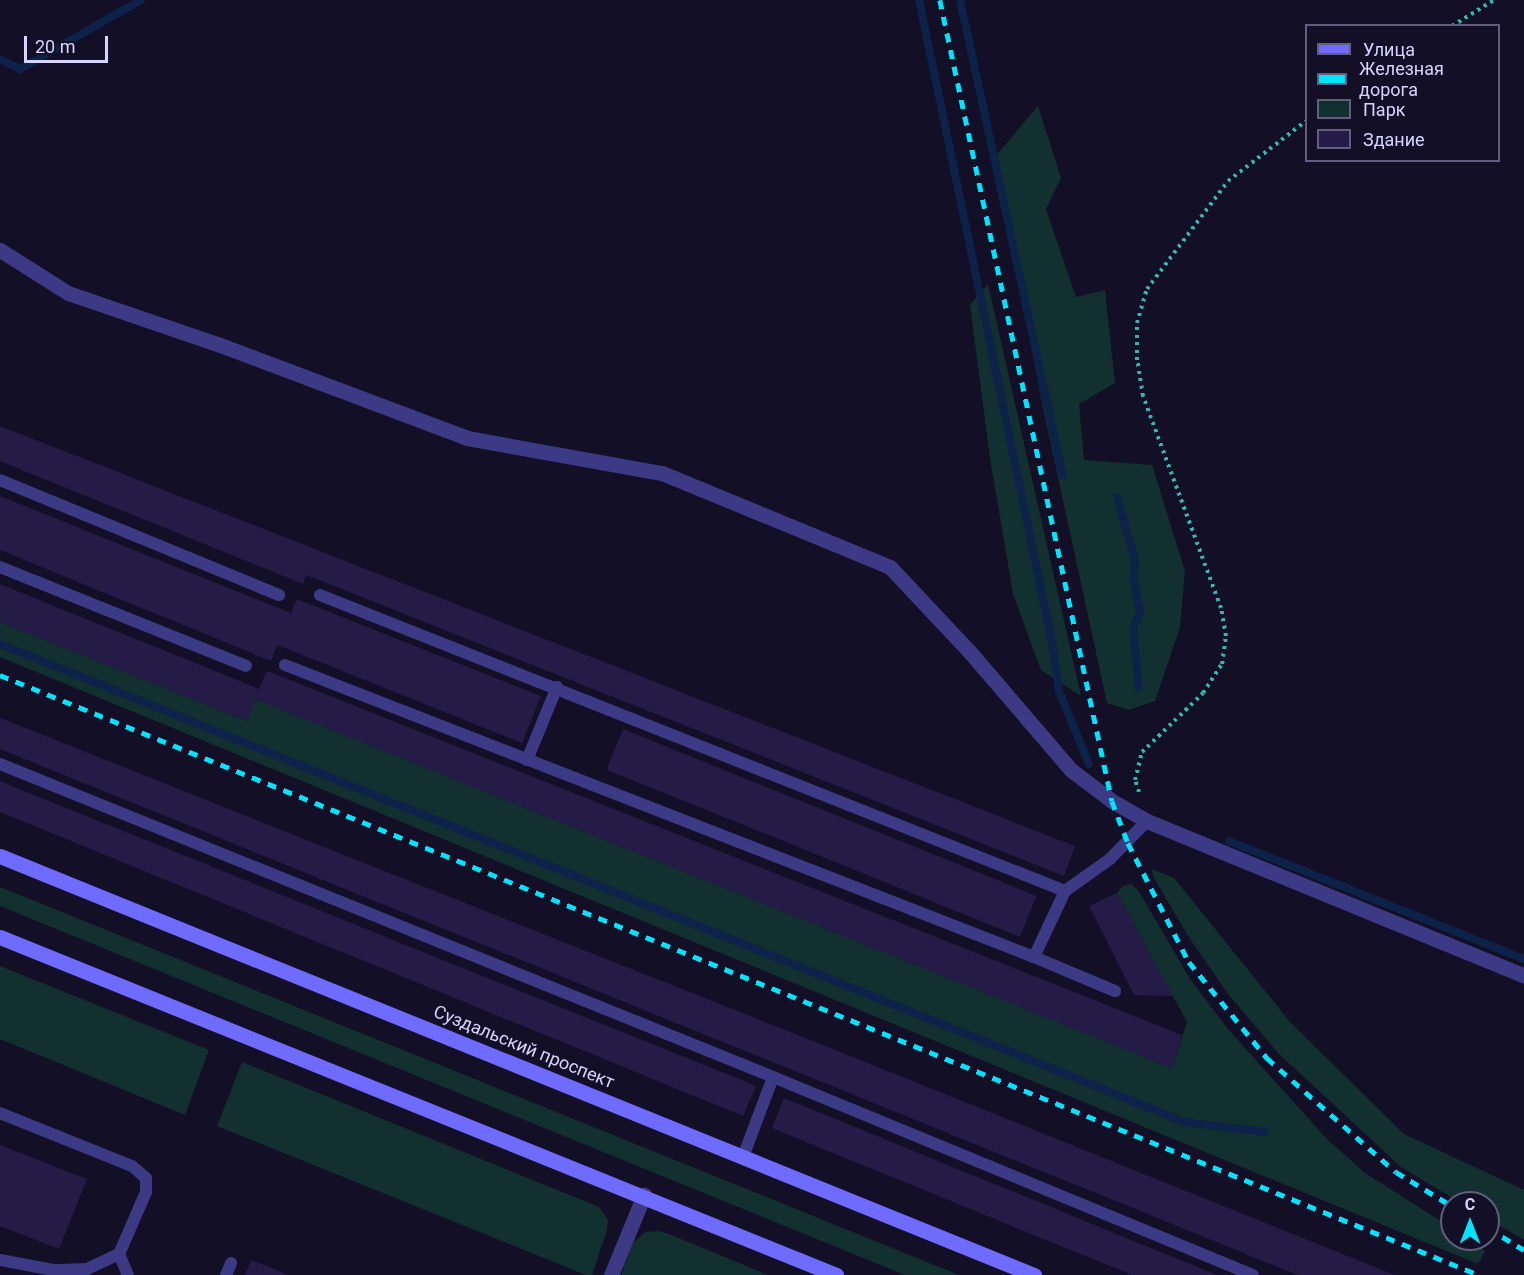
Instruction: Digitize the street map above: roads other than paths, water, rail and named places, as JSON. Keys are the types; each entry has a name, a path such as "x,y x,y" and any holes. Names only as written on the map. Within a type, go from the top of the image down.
{"main road":[{"name":"Суздальский проспект","path":"0,856 1034,1275"},
{"path":"0,937 644,1195 836,1275"}],"street":[{"path":"0,250 68,293 220,345 466,438 662,473 890,567 969,651 1071,770 1112,801 1147,821 1524,976"},
{"path":"611,1275 644,1195"}],"lane":[{"path":"0,480 279,595"},
{"path":"0,567 246,666"},
{"path":"320,595 557,687 1065,891"},
{"path":"285,665 1034,957 1115,991"},
{"path":"527,760 557,687"},
{"path":"0,765 773,1077 1253,1275"},
{"path":"1034,957 1065,891 1110,859 1147,821"},
{"path":"743,1156 773,1077"},
{"path":"0,1113 132,1166 146,1178 146,1192 119,1254 87,1269 53,1270 0,1260"},
{"path":"119,1254 128,1275"}],"waterway":[{"path":"0,59 20,69 141,0"},
{"path":"919,0 1052,642 1059,691 1089,764"},
{"path":"960,0 1063,475"},
{"path":"1117,497 1135,560 1133,578 1140,611 1133,629 1139,688"},
{"path":"0,644 1184,1122 1264,1132"},
{"path":"1229,841 1524,959"}],"railway":[{"path":"940,0 1112,801 1128,843 1189,962 1267,1058 1396,1172 1440,1199"},
{"path":"0,675 1479,1275"},
{"path":"1500,1235 1524,1250"}]}
